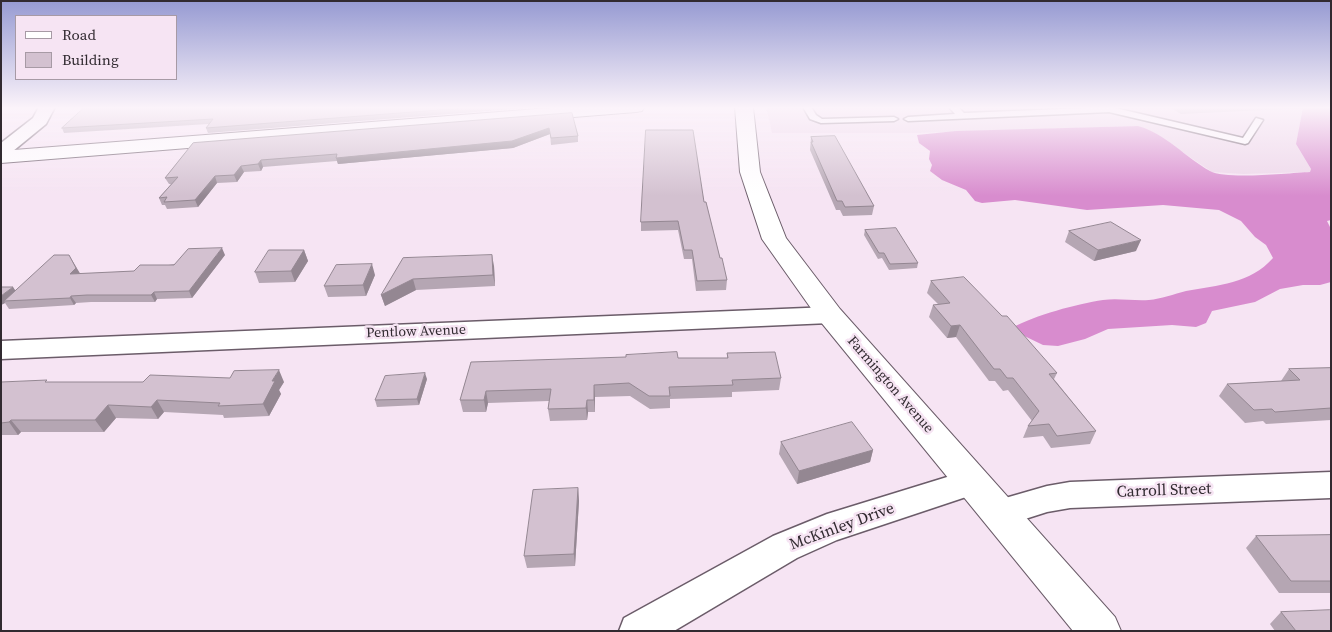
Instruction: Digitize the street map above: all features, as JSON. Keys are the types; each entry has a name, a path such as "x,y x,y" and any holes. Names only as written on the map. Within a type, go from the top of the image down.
{"main road":[{"path":"1,157 267,136"},
{"name":"Farmington Avenue","path":"747,136 750,172 774,239 830,314 1100,631"}],"street":[{"path":"1,152 21,136"},
{"name":"Pentlow Avenue","path":"1,350 830,314"},
{"name":"McKinley Drive","path":"638,631 785,547 827,529 973,482"},
{"name":"Carroll Street","path":"1000,513 1047,499 1070,495 1331,485"}],"lane":[{"path":"1226,136 1245,141 1248,136"}],"shaded area":[{"path":"917,136 1161,136 1210,171 1218,174 1243,176 1310,172 1311,169 1296,144 1297,136 1331,136 1331,220 1327,221 1331,229 1331,282 1280,289 1255,302 1212,311 1206,323 1196,327 1172,325 1108,329 1085,339 1058,346 1043,345 1014,331 1012,328 1044,314 1093,302 1109,299 1143,300 1163,298 1186,291 1222,285 1254,273 1273,258 1266,245 1255,237 1241,221 1219,210 1163,205 1087,210 1015,200 982,203 975,201 966,190 942,180 930,171 932,165 929,159 930,151 919,143"},
{"path":"1159,136 1297,136 1296,144 1311,169 1310,172 1243,174 1212,172"}],"building":[{"path":"275,136 525,136 512,141 336,158 337,154 261,160 258,164 241,166 234,175 215,176 195,200 164,202 167,197 159,198 178,177 165,178 193,143"},
{"path":"646,136 694,136 704,202 706,202 727,280 697,281 692,250 684,250 678,221 641,222"},
{"path":"835,136 874,206 845,207 842,201 837,201 811,142 813,142 811,137"},
{"path":"1111,222 1141,240 1098,250 1069,231"},
{"path":"896,228 918,263 890,264 884,253 879,253 865,230"},
{"path":"222,248 189,291 154,292 151,295 87,295 71,296 70,298 4,301 54,255 69,255 76,268 70,274 134,271 140,265 174,265 188,249"},
{"path":"269,250 304,250 291,271 255,272"},
{"path":"492,255 493,275 413,279 381,295 403,258"},
{"path":"372,264 363,285 324,286 336,265"},
{"path":"964,277 1002,316 1007,316 1057,373 1049,374 1096,431 1057,436 1049,424 1028,426 1039,411 1013,378 1007,378 1000,369 994,369 960,325 951,326 933,305 950,303 931,281"},
{"path":"1,287 13,287 1,296"},
{"path":"677,352 678,358 728,358 727,353 775,352 781,378 732,380 733,385 669,387 670,396 649,396 629,383 594,385 594,400 587,400 586,408 548,409 551,389 486,391 484,400 460,400 471,362 626,357 626,355"},
{"path":"1331,368 1331,408 1275,412 1272,409 1254,410 1227,384 1300,380 1289,369"},
{"path":"279,370 272,381 275,381 263,404 218,406 220,403 157,400 151,407 108,405 95,420 11,420 1,423 1,382 47,380 45,382 143,382 150,375 230,378 234,371"},
{"path":"425,373 417,399 375,400 385,376"},
{"path":"852,422 873,450 799,471 781,442"},
{"path":"578,488 574,554 524,556 533,490"},
{"path":"1331,535 1331,581 1291,581 1256,536"},
{"path":"1330,610 1331,631 1296,631 1281,612"}]}
